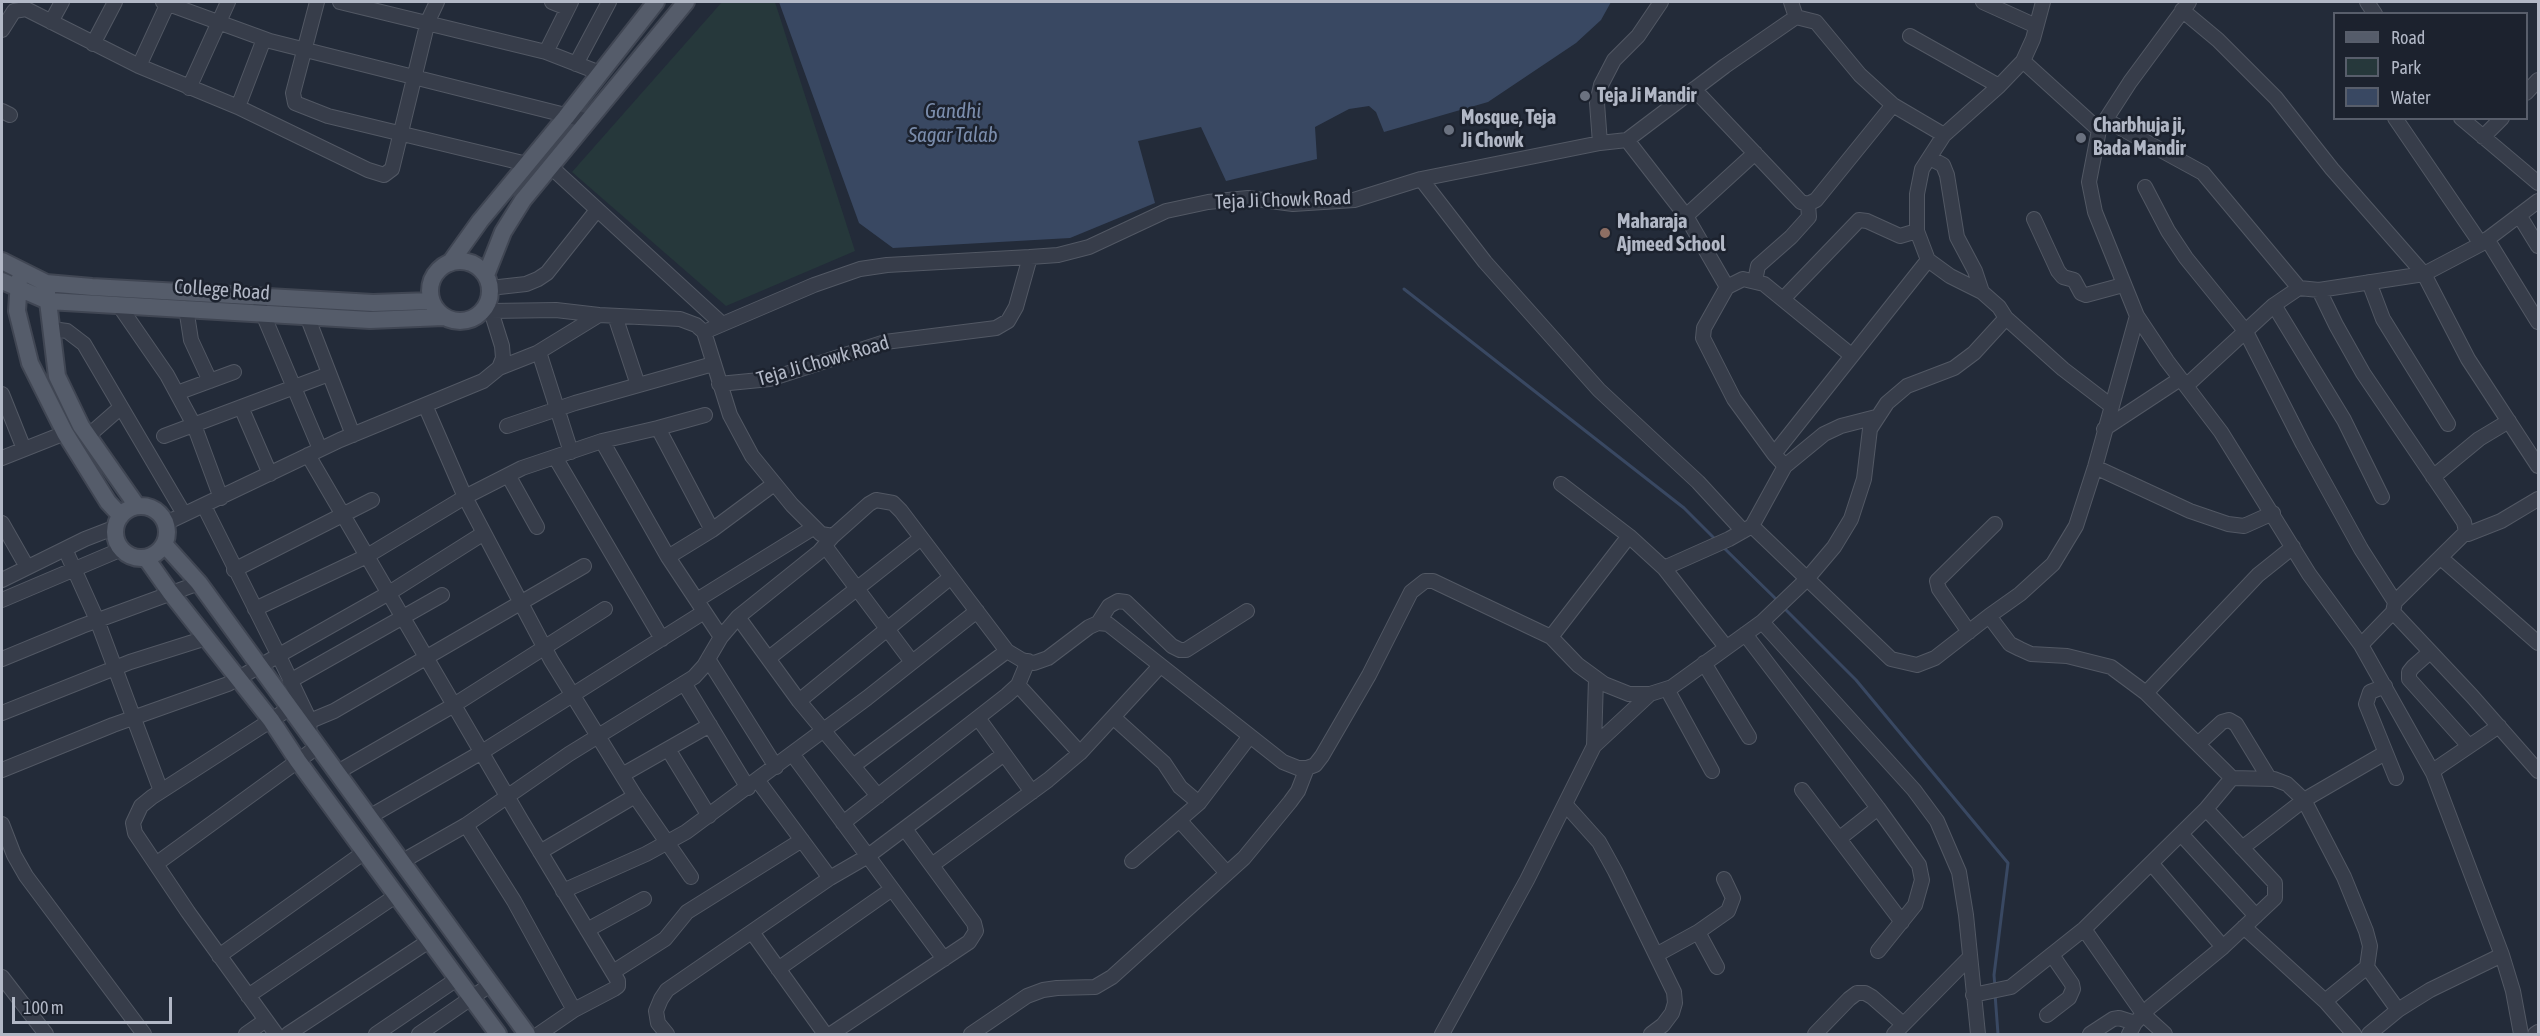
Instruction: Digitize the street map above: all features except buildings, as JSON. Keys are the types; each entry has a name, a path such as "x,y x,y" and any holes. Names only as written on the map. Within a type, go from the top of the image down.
{"main road":[{"path":"656,2 566,117 459,247 450,263 439,270 432,281 431,302 444,317 457,321 470,320 488,309 488,281 513,214 686,2"},
{"name":"College Road","path":"2,261 46,283 373,303 431,302"},
{"path":"450,263 470,263 488,281"},
{"path":"21,270 7,285 17,311 30,363 65,433 118,522 117,542 122,549 137,558 146,558 154,555 164,544 168,533 166,522 156,510 149,507 137,506 125,511 118,522"},
{"path":"46,283 52,329 51,341 57,376 88,435 137,506"},
{"name":"College Road","path":"7,285 48,301 370,320 444,317"},
{"path":"164,544 199,583 312,735 336,773 527,1035"},
{"path":"146,558 270,720 498,1035"}],"street":[{"path":"51,22 62,2"},
{"path":"93,44 115,2"},
{"path":"139,66 166,2 218,23 305,51 589,121"},
{"path":"189,88 228,2"},
{"path":"317,2 293,93 295,103 328,116 527,164"},
{"path":"340,2 428,21 546,52 600,73"},
{"path":"2,30 14,11 20,8 139,66 238,107 380,176 392,169 428,21 437,2"},
{"path":"546,52 569,5 552,2"},
{"path":"576,64 609,2"},
{"path":"1600,143 1597,103 1601,85 1614,60 1638,36 1661,2"},
{"path":"1791,2 1796,17"},
{"path":"1983,2 2036,26"},
{"path":"2043,2 2023,61 1999,86 1944,135 1922,169 1917,194 1917,231 1928,260 1950,276 1982,292 1999,307 2006,318 2063,369 2110,405"},
{"path":"2521,1035 2502,955 2433,773 2361,645 2309,574 2221,432 2137,316 2095,212 2089,182 2103,125 2185,6 2276,98 2332,169 2424,274 2469,359 2538,466"},
{"path":"1727,287 1686,216 1627,140 1694,89 1796,17 1816,22 1860,75 1893,105 1944,135"},
{"path":"1910,36 1999,86"},
{"path":"238,107 264,39"},
{"path":"2023,61 2103,125 2203,173 2299,288"},
{"path":"1694,89 1801,202 1808,204 1816,200 1893,105"},
{"path":"2396,120 2538,322"},
{"path":"2464,120 2538,183"},
{"path":"2483,137 2500,120"},
{"name":"Teja Ji Chowk Road","path":"719,384 770,379 885,342 996,328 1008,321 1016,307 1030,257 1058,255 1089,247 1166,211 1208,202 1248,198 1293,204 1354,200 1421,179 1600,143 1627,140"},
{"path":"1686,216 1755,153"},
{"path":"1930,158 1943,165 1947,175 1957,237 1975,271 1982,292"},
{"path":"551,167 722,323"},
{"path":"1421,179 1485,262 1599,390 1891,659 1917,665 1935,658 2020,594 2053,564 2066,546 2076,526 2095,467 2110,405 2137,316"},
{"path":"2145,187 2168,231 2186,258 2246,332 2302,444 2394,607 2430,652 2538,771"},
{"path":"2104,429 2183,382 2246,332 2274,305 2299,288 2319,290 2424,274 2484,242 2538,201"},
{"path":"1755,281 1758,266 1791,237 1809,217 1808,204"},
{"path":"488,281 526,284 547,273 597,210"},
{"path":"2519,215 2538,246"},
{"path":"2034,219 2058,271 2063,277 2074,280 2081,293 2086,295 2123,285"},
{"path":"1783,299 1860,220 1899,236 1917,231"},
{"path":"704,332 814,285 860,270 887,265 1030,257"},
{"path":"1774,454 1928,260"},
{"path":"1785,466 1734,399 1703,338 1704,328 1727,287 1743,279 1764,284 1851,355"},
{"path":"2369,282 2383,319 2448,424"},
{"path":"2319,290 2363,373 2464,522 2466,532"},
{"path":"256,297 294,387 314,452 342,515 618,981 618,986 574,1010 539,1035"},
{"path":"118,304 167,375 194,425 221,498"},
{"path":"2274,305 2343,420 2382,496"},
{"path":"186,308 191,340 210,381"},
{"path":"499,369 502,346 488,309 556,310 599,315 680,319 696,325 704,332 730,415 752,456 813,528 829,541 857,588 912,662"},
{"path":"166,522 221,498 314,452 483,381 499,369 539,352 599,315"},
{"path":"307,316 353,435"},
{"path":"615,316 638,385"},
{"path":"401,862 466,825 597,736 694,677 721,637 738,617 876,500 885,500 901,511 1007,651 1034,663 1048,658 1089,627 1098,623 1108,624 1283,762 1298,768 1315,765 1322,756 1369,675 1410,592 1418,584 1434,581 1551,637 1578,665 1604,684 1629,694 1650,694 1667,688 1765,619 1806,580 1834,547 1851,519 1864,478 1870,429 1876,417 1887,403 1907,386 1954,368 1974,353 2006,318"},
{"path":"52,329 67,331 84,344 184,514"},
{"path":"539,352 571,452"},
{"path":"507,426 558,408 713,364"},
{"path":"177,393 234,372"},
{"path":"164,436 329,374"},
{"path":"2,394 24,449"},
{"path":"425,405 465,497 544,647 635,796 691,877"},
{"path":"241,407 270,474"},
{"path":"88,435 120,408"},
{"path":"255,609 367,556 465,497 508,475 602,441 705,415"},
{"path":"1664,568 1748,529 1785,466 1824,434 1841,426 1876,417"},
{"path":"2433,477 2479,439 2509,421"},
{"path":"658,428 712,530"},
{"path":"2,458 65,433"},
{"path":"602,441 668,557 721,637"},
{"path":"555,457 662,639"},
{"path":"2095,467 2190,511 2228,524 2244,526 2273,513"},
{"path":"508,475 537,527"},
{"path":"668,557 712,530 774,484"},
{"path":"1562,484 1629,536 1664,568 1726,647"},
{"path":"2466,532 2468,534 2501,521 2538,499"},
{"path":"234,570 372,500"},
{"path":"204,506 278,654 312,735"},
{"path":"2,580 118,522"},
{"path":"2,523 27,567"},
{"path":"1969,632 1939,589 1937,581 1995,524"},
{"path":"369,817 482,752 662,639 701,606 813,528"},
{"path":"2361,645 2466,532"},
{"path":"2,770 64,743 222,687 389,593 484,533"},
{"path":"1551,637 1629,536"},
{"path":"769,658 921,538"},
{"path":"2146,693 2258,575 2293,547"},
{"path":"65,549 97,620 161,791"},
{"path":"2,600 122,549"},
{"path":"2441,558 2538,643"},
{"path":"156,864 298,761 312,735 334,711 584,566"},
{"path":"799,701 951,576"},
{"path":"2,659 97,620 199,583"},
{"path":"290,681 442,595"},
{"path":"1098,623 1110,606 1119,601 1126,602 1180,651 1186,650 1247,611"},
{"path":"336,773 454,705 605,609"},
{"path":"563,891 668,844 710,816 793,755 977,611"},
{"path":"1989,616 2010,644 2031,654 2067,656 2111,667 2146,693 2232,778 2269,778 2287,784 2304,800 2344,878 2370,946 2367,966 2325,1001"},
{"path":"738,617 799,701 878,796"},
{"path":"1765,619 1914,790 1937,821 1959,872 1970,957 1979,994 1978,1035"},
{"path":"1744,634 1919,865 1922,880 1915,905 1878,951"},
{"path":"2,713 114,668 206,638"},
{"path":"853,766 1007,651"},
{"path":"2430,652 2409,672 2409,679 2469,746"},
{"path":"708,659 776,767"},
{"path":"843,823 1018,685 1028,662"},
{"path":"1704,663 1749,737"},
{"path":"932,865 1032,792 1080,753 1160,666"},
{"path":"1594,746 1596,678"},
{"path":"684,683 710,725 753,784 802,840 830,878"},
{"path":"1018,685 1080,753"},
{"path":"2385,686 2370,692 2367,704 2396,778"},
{"path":"1667,688 1712,771"},
{"path":"1458,1035 1445,1029 1527,880 1594,746 1650,694"},
{"path":"276,1035 135,833 133,823 141,806 161,791 290,708"},
{"path":"1113,717 1164,763 1180,787 1199,803"},
{"path":"978,718 1032,792"},
{"path":"2198,744 2222,722 2229,720 2236,724 2269,778"},
{"path":"622,775 710,725"},
{"path":"2433,773 2499,726"},
{"path":"1132,861 1199,803 1250,736"},
{"path":"668,749 710,816"},
{"path":"2242,848 2304,800 2385,753"},
{"path":"667,1035 658,1023 656,1011 668,990 830,878 868,856 1004,754"},
{"path":"793,755 944,959"},
{"path":"971,1035 1027,996 1057,988 1095,987 1112,976 1244,858 1290,802 1307,768"},
{"path":"1979,994 2004,990 2084,929 2206,809 2232,778"},
{"path":"1802,790 1902,922"},
{"path":"540,852 635,796"},
{"path":"1565,804 1599,842 1674,992 1675,1003 1672,1013 1651,1035"},
{"path":"1840,838 1878,808"},
{"path":"2136,1024 2275,898 2275,883 2206,809"},
{"path":"1180,821 1227,873"},
{"path":"2,824 14,855 26,876 144,1035"},
{"path":"466,825 514,901 574,1010"},
{"path":"831,1035 969,942 976,931 974,923 905,829"},
{"path":"2181,834 2256,916"},
{"path":"613,972 665,939 687,912 802,840"},
{"path":"219,956 366,851"},
{"path":"2151,863 2223,947"},
{"path":"1656,955 1698,932 1728,911 1733,898 1724,879"},
{"path":"778,969 892,889"},
{"path":"248,996 397,895"},
{"path":"587,930 644,899"},
{"path":"2244,927 2325,1001 2354,1035"},
{"path":"2084,929 2136,1024"},
{"path":"752,932 825,1035"},
{"path":"1698,932 1717,967"},
{"path":"288,1035 429,941"},
{"path":"2047,1016 2068,998 2073,989 2052,955"},
{"path":"2369,1035 2398,1010 2430,990 2502,955"},
{"path":"1815,1035 1857,993 1865,993 1872,997 1899,1030 1970,957"},
{"path":"2367,966 2398,1010"},
{"path":"376,1035 457,979"},
{"path":"3,981 42,1033"},
{"path":"418,1035 490,985"},
{"path":"2090,1035 2113,1019 2119,1018 2165,1035"},
{"path":"246,1035 266,1020"}],"green space":[{"path":"722,2 775,2 855,251 726,306 572,172"}],"water":[{"name":"Gandhi Sagar Talab","path":"779,2 1611,2 1601,20 1576,43 1488,102 1384,132 1376,112 1369,106 1349,109 1315,127 1317,159 1226,181 1201,127 1138,141 1155,203 1070,238 893,248 859,223"}],"waterway":[{"path":"1404,289 1684,508 1716,540"},
{"path":"1723,547 1778,601"},
{"path":"1784,608 1856,680 2008,863 1994,975 1995,987"},
{"path":"1995,994 1998,1034"}],"place":[{"name":"Teja Ji Mandir","path":"1585,96"},
{"name":"Mosque, Teja Ji Chowk","path":"1449,130"},
{"name":"Charbhuja ji, Bada Mandir","path":"2081,138"},
{"name":"Maharaja Ajmeed School","path":"1605,233"}]}
